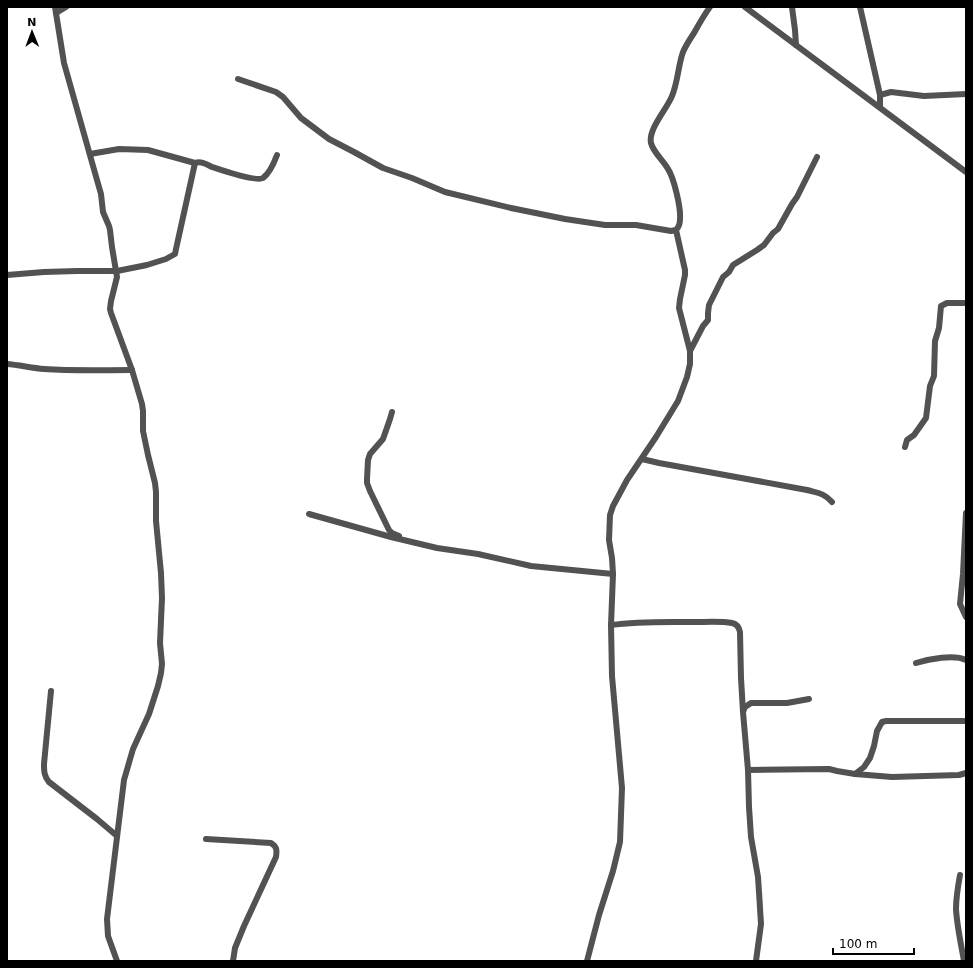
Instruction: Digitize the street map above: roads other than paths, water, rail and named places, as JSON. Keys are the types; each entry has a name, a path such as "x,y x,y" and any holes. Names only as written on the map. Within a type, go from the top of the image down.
{"street":[{"path":"66,7 55,10 64,63 101,194 103,212 109,226 117,277 110,309 132,370 142,404 143,431 155,483 156,521 161,573 162,598 160,643 162,664 158,686 149,714 135,745 124,780 107,919 108,936 117,961"},
{"path":"587,961 620,842 622,788 612,676 611,625 613,574 612,558 608,540 610,515 613,506 627,480 642,459 678,401 690,364 690,351 679,308 685,275 676,230 679,226 680,218 673,179 651,143 657,122 672,97 683,51 710,7"},
{"path":"744,7 966,172"},
{"path":"792,7 796,45"},
{"path":"860,7 880,95 880,107"},
{"path":"238,78 276,92 300,118 329,139 383,168 445,192 579,222 605,225 636,225 671,231 676,230"},
{"path":"880,95 892,92 924,96 966,94"},
{"path":"90,154 119,149 148,150 195,163 199,162 256,180 262,179 270,170 277,155"},
{"path":"690,351 702,326 708,320 709,306 723,277 729,272 733,265 757,250 778,229 797,198 817,157"},
{"path":"7,275 51,272 116,271 147,265 166,259 175,254 195,163"},
{"path":"905,447 907,440 914,435 926,418 930,386 934,376 935,341 940,328 941,306 947,303 966,303"},
{"path":"7,364 44,369 132,370"},
{"path":"392,412 383,439 370,454 368,460 367,483 389,530 392,533 413,542"},
{"path":"642,459 807,490 827,496 832,502"},
{"path":"966,513 963,581 960,604 966,617"},
{"path":"309,514 437,548 478,554 531,566 613,574"},
{"path":"611,625 655,622 713,622 733,623 739,628 751,837 758,877 761,924 756,961"},
{"path":"916,663 928,659 955,658 966,660"},
{"path":"51,691 44,775 49,782 117,836"},
{"path":"743,712 745,707 751,703 787,703 810,700"},
{"path":"855,774 864,767 870,758 877,731 882,722 966,721"},
{"path":"748,770 829,769 855,774 892,777 960,775 966,773"},
{"path":"206,839 271,843 276,846 276,857 235,948 233,961"},
{"path":"960,875 956,910 964,961"}]}
